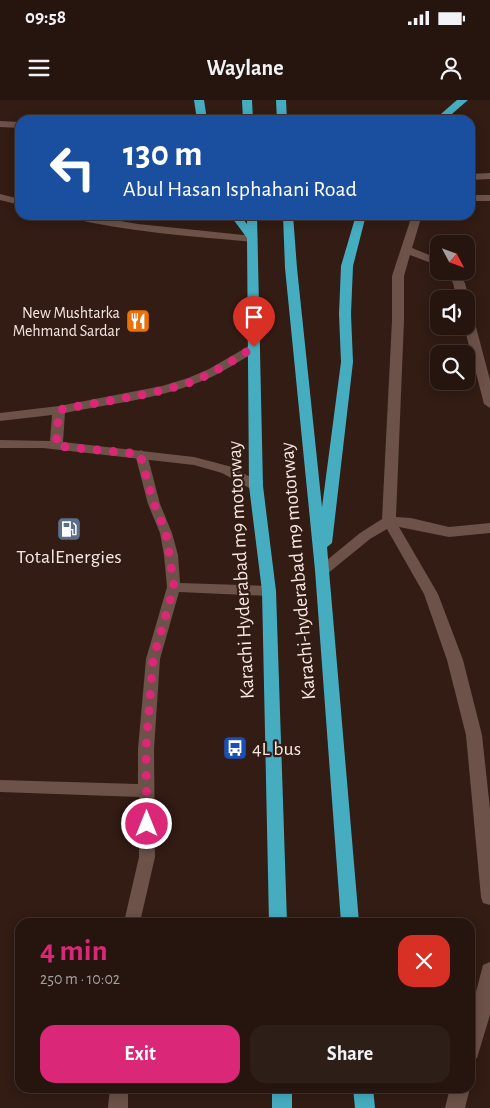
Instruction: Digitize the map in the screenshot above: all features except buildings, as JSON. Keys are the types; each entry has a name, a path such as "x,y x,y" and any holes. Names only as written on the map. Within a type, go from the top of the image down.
{"highway":[{"path":"199,100 201,115"},
{"path":"247,100 248,115"},
{"path":"281,100 282,115"},
{"path":"445,115 463,100"},
{"path":"239,220 253,239"},
{"name":"Karachi Hyderabad m9 motorway","path":"252,220 256,486 269,591 278,918"},
{"name":"Karachi-hyderabad m9 motorway","path":"288,220 291,268 322,570 350,918"},
{"path":"322,570 347,362 345,314 347,266 360,220"},
{"path":"282,1093 282,1108"},
{"path":"363,1093 364,1108"}],"street":[{"path":"0,124 15,125"},
{"path":"475,177 490,176"},
{"path":"0,197 15,201"},
{"path":"90,220 152,229 253,239"},
{"path":"415,220 398,276 398,320 389,521 431,594 455,660 474,735 490,897"},
{"path":"406,250 430,259"},
{"path":"472,335 490,404"},
{"path":"0,417 59,410 164,389 192,381 213,372 254,347"},
{"path":"56,446 59,410"},
{"path":"0,444 56,446 140,454 208,464 227,470 256,486"},
{"path":"322,570 365,536 389,521 411,523 449,532 490,528"},
{"path":"475,1033 490,979 490,970"},
{"path":"454,1108 458,1093"}],"lane":[{"path":"475,198 490,198"},
{"path":"133,918 147,857 146,749 153,659 174,587 166,533 154,504 140,454"},
{"path":"174,587 269,591"},
{"path":"0,786 147,790"},
{"path":"118,1108 119,1093"}],"place":[{"name":"New Mushtarka Mehmand Sardar","path":"138,321"},
{"name":"TotalEnergies","path":"69,529"},
{"name":"4L bus","path":"235,748"}],"route":[{"path":"147,824 146,749 149,695 153,659 174,587 171,555 166,533 154,504 140,454 56,446 59,410 164,389 192,381 213,372 254,347"}]}
